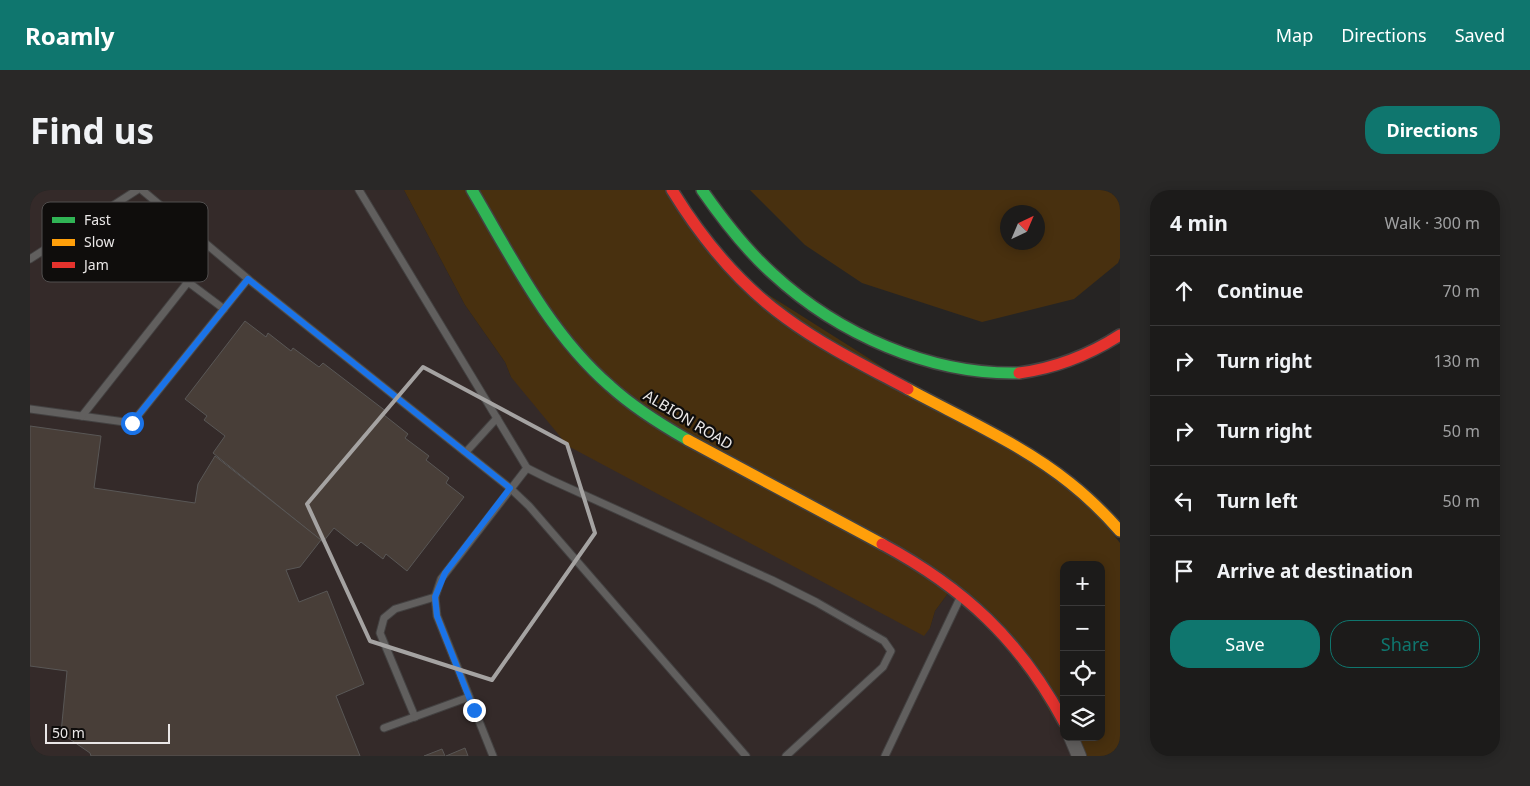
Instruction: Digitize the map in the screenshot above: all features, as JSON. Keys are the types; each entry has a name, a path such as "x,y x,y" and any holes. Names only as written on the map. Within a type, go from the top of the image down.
{"main road":[{"name":"ALBION ROAD","path":"472,190 552,321 581,358 612,388 634,406 677,434 910,559 962,594 998,626 1015,645 1031,667 1060,715"},
{"path":"672,190 693,222 721,258 752,290 785,318 841,353 1049,467 1090,498 1120,530"},
{"path":"702,190 741,242 770,272 801,298 854,330 880,343 915,356 959,368 1017,373 1066,363 1099,348 1120,335"}],"street":[{"path":"1073,741 1079,756"}],"lane":[{"path":"118,202 137,190"},
{"path":"142,190 156,202"},
{"path":"359,190 527,468 816,602 884,641 891,651 883,668 786,756"},
{"path":"208,245 510,488 528,506 746,756"},
{"path":"30,259 42,251"},
{"path":"30,408 132,423 248,279"},
{"path":"82,416 188,282 224,309"},
{"path":"466,452 496,418"},
{"path":"493,756 437,616 435,597 445,573 527,468"},
{"path":"885,756 962,594"},
{"path":"415,717 380,633 384,618 396,609 435,597"},
{"path":"384,728 469,697"}],"highlighted area":[{"path":"423,367 567,444 595,533 492,680 370,641 307,504"}],"shaded area":[{"path":"30,190 404,190 465,305 505,362 511,377 930,628 935,611 949,592 998,637 1033,684 1060,727 1060,741 1066,741 1073,756 30,756"},
{"path":"404,190 665,190 718,263 1053,475 1103,521 1120,543 1120,756 1073,756 1067,741 1105,741 1105,561 1060,561 1060,728 1033,684 998,637 949,592 935,611 930,628 924,636 568,446 511,377 505,362 465,305"},
{"path":"750,190 1120,190 1120,258 1118,263 1074,299 982,322 862,283 805,245"}],"building":[{"path":"245,321 266,337 268,333 291,351 293,348 319,367 323,363 387,412 384,415 408,434 405,438 429,456 426,460 449,478 446,483 464,497 407,571 386,554 383,559 361,542 357,546 334,528 323,542 213,453 225,436 204,420 207,416 185,399"},
{"path":"30,426 101,436 94,488 195,503 198,484 215,456 321,540 300,567 286,570 299,602 327,591 364,684 336,696 360,756 91,756 90,753 61,733 67,671 30,666"},
{"path":"465,748 468,756 446,756"},
{"path":"442,749 445,756 424,756"}],"traffic: fast":[{"path":"472,190 533,294 568,343 619,394 647,415 688,440"},
{"path":"702,190 753,255 799,296 826,315 887,347 919,358 952,367 986,372 1019,373"}],"traffic: slow":[{"path":"908,389 1012,444 1052,469 1090,500 1120,531"},
{"path":"688,440 882,544"}],"traffic: jam":[{"path":"672,190 696,226 723,260 769,305 815,338 908,389"},
{"path":"1019,373 1046,368 1072,360 1120,335"},
{"path":"882,544 939,579 987,619 1009,641 1029,666 1060,715"}],"route":[{"path":"132,423 248,279 510,488 445,573 435,597 437,616 474,710"}]}
